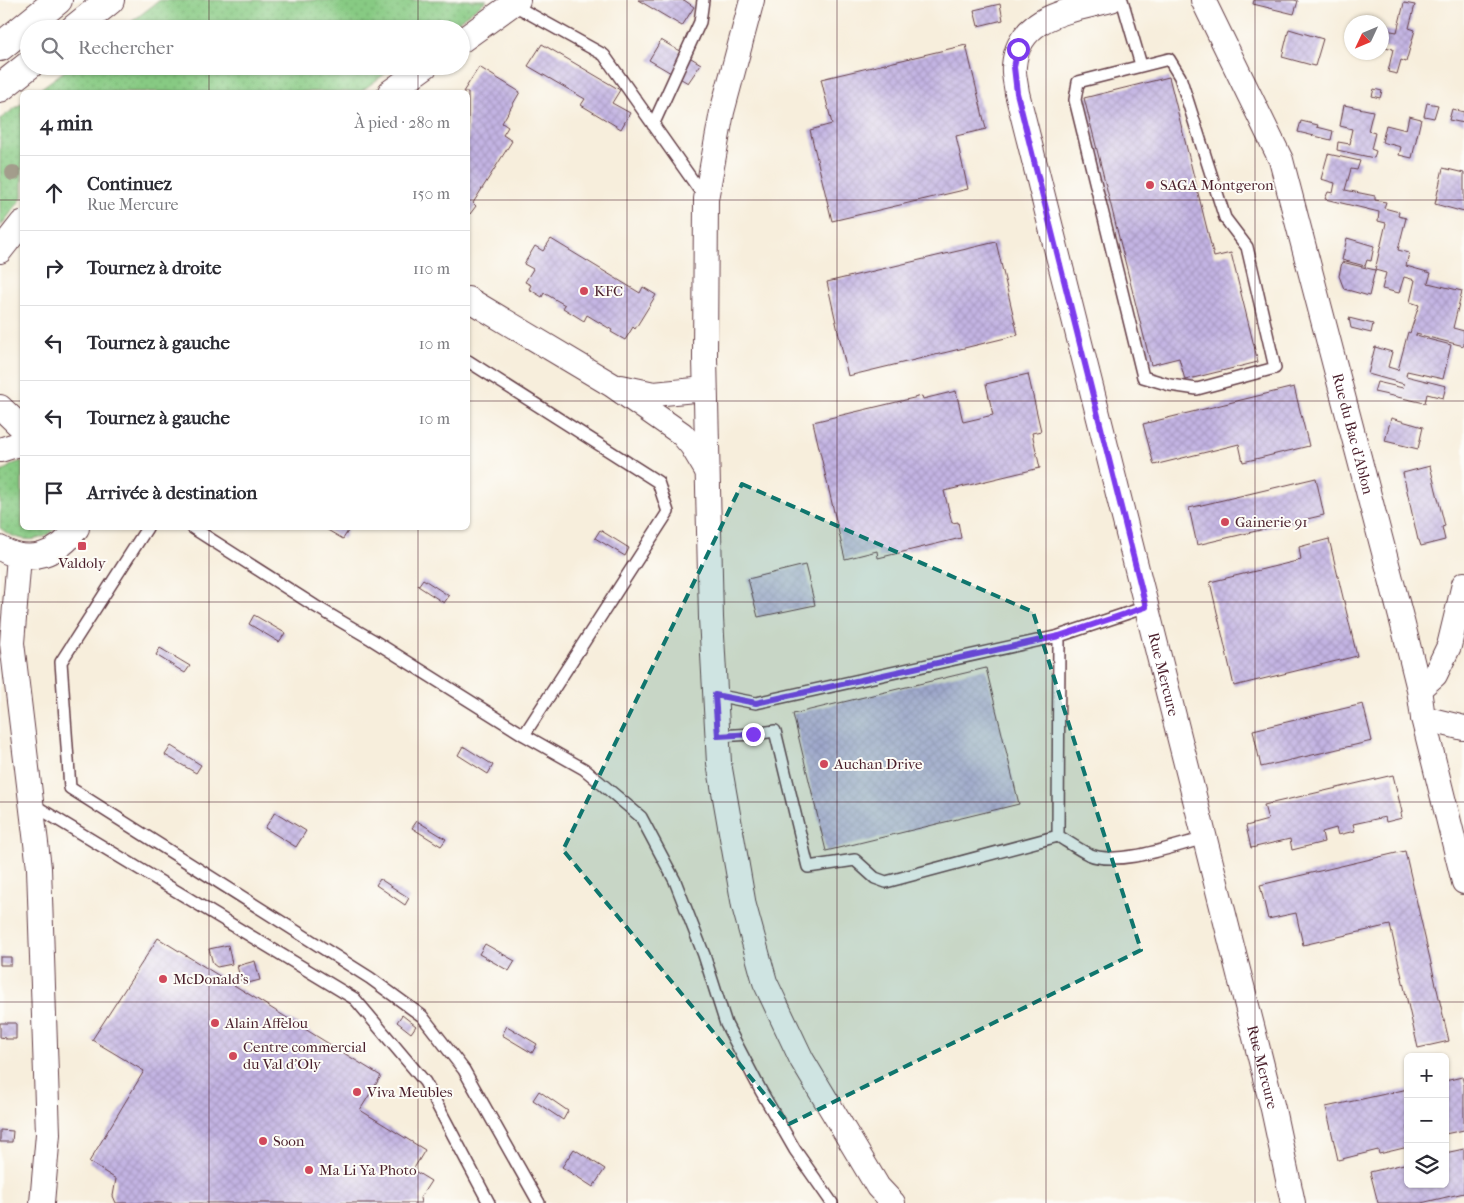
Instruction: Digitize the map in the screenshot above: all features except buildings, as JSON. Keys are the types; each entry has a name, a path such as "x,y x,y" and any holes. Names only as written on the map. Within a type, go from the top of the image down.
{"main road":[{"path":"33,20 58,0"},
{"path":"85,20 110,0"},
{"path":"0,47 20,31"},
{"path":"0,88 20,72"}],"street":[{"path":"752,0 722,112 706,200 706,389 711,618 719,764 744,906 765,982 802,1060 878,1187 893,1203"},
{"name":"Rue Mercure","path":"1110,0 1049,17 1036,24 1026,33 1018,49 1014,67 1017,93 1273,1109 1293,1203"},
{"name":"Rue du Bac d'Ablon","path":"1204,0 1281,160 1419,689 1423,718 1464,882"},
{"path":"470,34 515,2"},
{"path":"393,90 414,75"},
{"path":"0,251 20,226"},
{"path":"470,299 612,385 682,434 692,446 708,473"},
{"path":"612,385 654,394 706,389"},
{"path":"0,407 20,426"},
{"path":"0,450 20,444"},
{"path":"42,1203 48,1134 39,868 12,643 10,552 33,556 46,554 59,548 76,530"},
{"path":"1419,689 1435,675 1449,646 1464,584"},
{"path":"1423,718 1464,728"}],"lane":[{"path":"653,124 700,22 703,0"},
{"path":"1122,0 1141,65"},
{"path":"515,2 604,55 706,200"},
{"path":"1169,59 1180,77 1225,218 1247,247 1275,368 1197,388 1170,385 1143,377 1075,100 1078,82 1141,65 1169,59"},
{"path":"470,362 658,482 668,512 524,735"},
{"path":"146,530 61,662 70,788 370,978 422,1016 464,1070 539,1203"},
{"path":"195,530 524,735 584,769 640,817 675,881 704,955 726,1024 795,1150 832,1203"},
{"path":"715,695 756,703 1059,636 1146,607"},
{"path":"1058,836 1059,636"},
{"path":"718,736 775,731 808,866 855,860 875,878 886,882 1058,836 1089,854 1110,859 1139,855 1204,838"},
{"path":"32,804 355,999 425,1082 489,1203"}],"highlighted area":[{"path":"742,484 1033,612 1141,950 789,1124 563,850"}],"green space":[{"path":"160,0 487,0 460,20 134,20"},
{"path":"59,75 384,75 363,90 39,90"},
{"path":"20,104 20,201 0,227 0,119"},
{"path":"20,462 20,530 54,530 43,537 28,540 21,539 0,528 0,473"}],"place":[{"name":"SAGA Montgeron","path":"1150,185"},
{"name":"KFC","path":"584,291"},
{"name":"Gainerie 91","path":"1225,522"},
{"name":"Valdoly","path":"82,546"},
{"name":"Auchan Drive","path":"824,764"},
{"name":"McDonald's","path":"163,979"},
{"name":"Alain Affelou","path":"215,1023"},
{"name":"Centre commercial du Val d'Oly","path":"233,1056"},
{"name":"Viva Meubles","path":"357,1092"},
{"name":"Soon","path":"263,1141"},
{"name":"Ma Li Ya Photo","path":"309,1170"}],"route":[{"path":"753,734 718,736 715,695 756,703 1059,636 1146,607 1017,93 1014,67 1018,49"}]}
